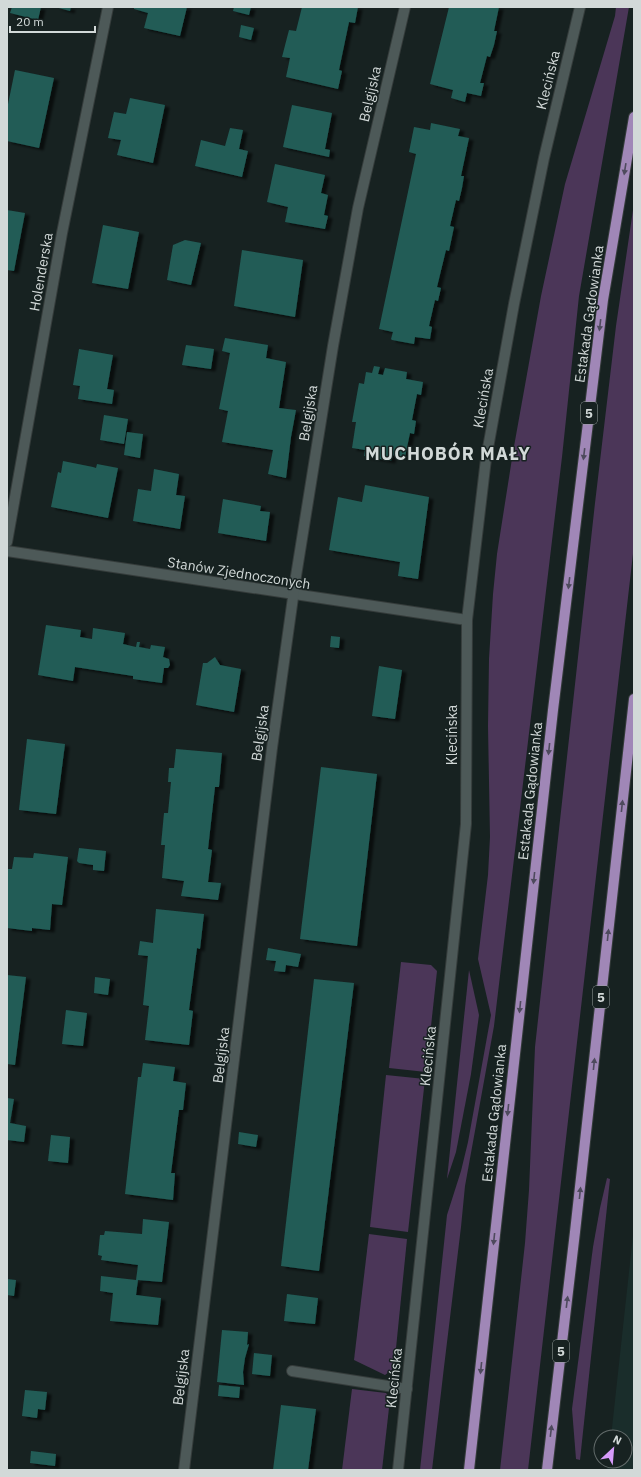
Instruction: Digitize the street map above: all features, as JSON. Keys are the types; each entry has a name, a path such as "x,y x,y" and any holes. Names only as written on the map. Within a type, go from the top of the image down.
{"main road":[{"name":"Estakada Gądowianka","path":"469,1470 553,710 603,300 634,117"},
{"name":"5","path":"546,1470 577,1216 634,699"}],"street":[{"name":"Holenderska","path":"7,542 61,240 108,7"},
{"name":"Belgijska","path":"184,1470 269,772 293,595 332,354 358,208 405,7"},
{"name":"Klecińska","path":"398,1470 466,824 467,620 486,459 544,158 580,7"},
{"name":"Stanów Zjednoczonych","path":"7,551 467,620"},
{"path":"626,762 634,750"},
{"path":"292,1371 407,1389"}],"shaded area":[{"path":"616,7 629,7 579,296 562,457 494,1026 465,1186 432,1470 420,1470 447,1215 461,1171 468,1142 491,1015 478,959 488,875 490,837 488,726 489,659 497,554 513,452 541,296 565,184 615,16"},
{"path":"634,203 634,545 528,1470 500,1470 525,1243 529,1190 535,1047 595,503 616,326"},
{"path":"401,962 431,965 437,971 426,1072 389,1068"},
{"path":"469,970 479,1015 471,1074 456,1152 447,1179"},
{"path":"386,1075 425,1079 408,1232 370,1227"},
{"path":"607,1178 610,1179 580,1460 576,1459 572,1409 593,1247"},
{"path":"634,1226 634,1470 607,1470 633,1469 633,1429 612,1429"},
{"path":"369,1234 407,1239 394,1368 385,1375 354,1360"},
{"path":"352,1389 386,1393 390,1399 382,1470 342,1470"}],"building":[{"path":"12,7 41,7 38,20 10,13"},
{"path":"55,7 71,7 70,11"},
{"path":"134,7 187,7 180,36 144,28 148,13 134,9"},
{"path":"234,7 251,7 249,15 233,11"},
{"path":"302,7 358,7 355,23 349,22 339,70 342,71 338,89 286,77 290,58 282,57 289,30 296,31"},
{"path":"449,7 499,7 494,31 497,31 494,45 490,57 487,56 480,83 484,83 481,96 467,93 465,102 451,98 453,90 430,84"},
{"path":"241,25 254,28 251,40 239,37"},
{"path":"15,70 54,78 39,148 7,141 7,109"},
{"path":"130,98 165,105 153,163 117,155 121,140 108,138 114,112 126,114"},
{"path":"292,105 332,113 325,149 330,150 329,157 283,147"},
{"path":"431,123 460,129 458,136 469,138 461,176 464,176 462,188 459,201 456,200 450,226 454,227 449,251 446,250 437,287 441,288 438,301 435,300 429,326 432,327 430,339 415,337 414,344 392,340 393,332 379,329 416,154 409,152 414,127 430,130"},
{"path":"230,128 243,130 239,149 248,151 242,177 195,166 201,140 225,146"},
{"path":"275,164 325,175 321,193 328,195 324,215 328,216 325,229 285,222 288,207 267,202"},
{"path":"7,210 25,213 14,271 7,270"},
{"path":"103,225 139,232 128,289 92,283"},
{"path":"185,240 201,243 191,285 167,280 173,245"},
{"path":"242,250 303,260 295,317 234,306"},
{"path":"225,338 268,345 266,358 286,362 279,408 296,410 286,478 268,474 273,450 222,442 228,411 219,409 230,353 222,351"},
{"path":"186,345 214,349 211,369 182,365"},
{"path":"79,349 113,355 107,389 114,390 112,404 78,399 80,386 73,385"},
{"path":"374,366 380,367 378,374 383,375 385,368 407,372 406,379 423,382 421,395 417,394 412,420 416,421 414,434 410,433 405,457 392,455 391,461 364,456 365,450 352,448 356,422 352,422 359,383 364,384 366,372 372,373"},
{"path":"104,415 128,419 124,444 100,440"},
{"path":"127,432 143,434 140,458 124,455"},
{"path":"63,461 96,468 97,464 118,468 108,518 51,507 58,472 61,473"},
{"path":"154,469 179,474 176,495 185,496 180,529 133,521 138,489 151,491"},
{"path":"365,485 429,497 418,579 398,576 400,562 329,550 338,497 362,502"},
{"path":"223,499 261,506 260,511 270,512 266,541 218,533"},
{"path":"46,625 81,630 80,637 92,639 93,628 125,633 123,644 136,647 137,642 140,642 139,647 150,649 151,645 165,647 163,657 169,659 170,665 168,668 164,668 162,683 133,679 133,676 75,667 73,681 38,675"},
{"path":"331,636 340,637 339,648 330,647"},
{"path":"215,657 220,665 241,669 234,712 196,705 203,663 207,663"},
{"path":"379,666 402,670 395,719 372,716"},
{"path":"27,739 65,744 56,814 19,810"},
{"path":"176,749 222,753 219,787 215,787 208,849 212,850 208,882 221,883 218,900 181,896 184,881 162,878 165,845 161,845 164,813 168,813 171,782 168,782 169,768 174,768"},
{"path":"321,767 377,774 357,946 300,939"},
{"path":"79,848 106,851 104,871 93,870 93,865 79,863 77,861"},
{"path":"34,853 68,857 62,905 52,904 50,930 32,928 32,931 7,928 7,869 12,869 14,857 33,858"},
{"path":"156,909 204,914 200,949 197,948 189,1010 193,1011 189,1045 145,1040 149,1006 143,1005 148,956 138,955 140,941 153,943"},
{"path":"268,948 301,954 298,967 286,965 285,972 274,971 276,961 266,960"},
{"path":"7,975 26,977 15,1065 7,1064"},
{"path":"95,977 110,979 108,995 94,993"},
{"path":"314,979 354,983 319,1271 281,1266"},
{"path":"66,1010 87,1013 83,1046 62,1044"},
{"path":"143,1063 175,1067 173,1081 186,1083 183,1110 179,1110 171,1173 175,1173 173,1200 125,1194 138,1077 141,1077"},
{"path":"7,1098 14,1099 10,1123 26,1126 24,1142 7,1140"},
{"path":"239,1132 258,1135 256,1147 238,1144"},
{"path":"51,1135 70,1137 68,1163 48,1161"},
{"path":"143,1219 169,1222 162,1282 138,1280 136,1295 161,1298 158,1325 110,1321 113,1293 100,1291 101,1276 136,1280 138,1265 101,1260 102,1256 98,1255 100,1235 104,1235 105,1231 142,1234"},
{"path":"7,1279 16,1280 14,1296 7,1295"},
{"path":"287,1294 318,1298 315,1324 284,1321"},
{"path":"222,1330 248,1332 247,1345 249,1344 243,1372 244,1385 217,1382"},
{"path":"254,1353 272,1355 270,1376 252,1374"},
{"path":"219,1385 240,1387 239,1398 218,1396"},
{"path":"25,1390 47,1392 45,1410 38,1409 37,1418 22,1416"},
{"path":"281,1405 316,1409 308,1470 273,1470"},
{"path":"31,1451 56,1454 55,1466 30,1463"}],"district":[{"name":"MUCHOBÓR MAŁY","path":"448,454"}]}
